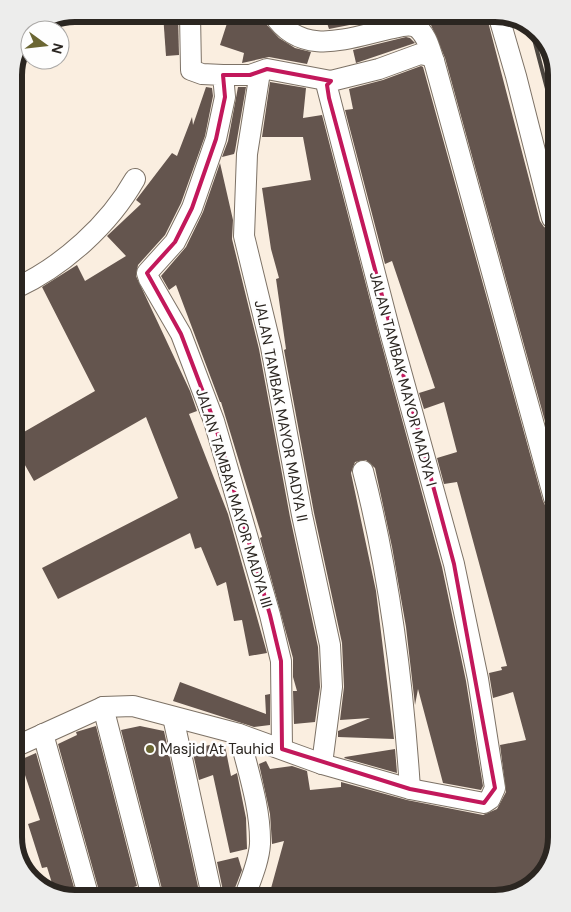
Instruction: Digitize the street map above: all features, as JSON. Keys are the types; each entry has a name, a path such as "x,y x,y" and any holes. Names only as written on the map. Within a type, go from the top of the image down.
{"street":[{"path":"190,22 191,70 224,76 238,76 260,72 267,68 331,81 378,69 420,54 430,56 434,61"},
{"path":"279,22 292,33 315,42 356,37 404,26 414,26 424,35 434,61 548,476"},
{"path":"501,23 548,202"},
{"name":"JALAN TAMBAK MAYOR MADYA II","path":"260,72 248,154 244,236 272,347 302,515 330,645 332,687 322,764"},
{"name":"JALAN TAMBAK MAYOR MADYA III","path":"224,76 225,97 216,139 192,208 175,242 147,273 149,280 181,334 214,421 270,615 282,661 282,749"},
{"name":"JALAN TAMBAK MAYOR MADYA I","path":"331,81 327,86 334,117 389,328 454,564 478,679 495,788 490,798 484,803 410,789"},
{"path":"23,284 41,274 71,252 112,214 135,179"},
{"path":"22,744 102,707 133,706 238,734 322,764 410,789 401,680 390,600 363,472"},
{"path":"102,707 150,889"},
{"path":"174,717 211,889"},
{"path":"42,734 86,889"},
{"path":"238,734 256,811 260,844 255,868 247,889"}],"highlighted area":[{"path":"267,69 331,81 327,85 329,98 454,564 495,788 484,803 410,789 282,749 281,661 270,615 214,421 181,334 147,273 175,242 192,208 216,139 225,97 223,75 250,75"}],"building":[{"path":"164,22 178,22 179,55 166,56"},
{"path":"227,22 260,22 266,24 279,38 295,48 311,52 307,64 269,57 242,63 244,53 220,45"},
{"path":"327,23 361,23 329,29"},
{"path":"431,23 488,23 540,221 544,227 548,229 548,432 445,58"},
{"path":"406,37 415,43 356,63 353,50"},
{"path":"421,66 423,67 543,501 548,508 548,844 543,860 535,872 525,881 510,888 496,890 271,889 284,841 272,844 270,814 259,764 266,761 270,769 292,766 307,771 310,790 341,787 341,782 407,800 483,815 497,809 506,792 500,745 526,740 513,692 493,698 489,673 502,670 501,667 507,666 457,482 444,484 437,458 457,452 444,402 424,409 419,393 435,388 392,261 385,264 345,110 353,109 349,89 383,80"},
{"path":"270,82 306,88 303,118 322,115 442,567 466,681 483,786 481,790 443,783 418,689 415,705 406,627 392,547 375,468 366,460 355,462 351,473 376,591 394,739 338,737 338,731 370,718 340,720 344,687 342,643 314,513 284,350 286,349 276,279 279,278 271,249 262,188 311,180 303,137 262,137"},
{"path":"206,87 212,88 213,96 205,136 181,203 165,235 138,265 136,276 190,391 197,411 189,414 228,514 267,653 249,656 242,620 234,621 226,582 217,586 201,547 195,549 190,533 58,599 42,568 178,498 146,417 34,481 22,461 23,433 95,391 42,287 77,265 85,281 126,256 107,236 141,204 136,200 172,153 177,156 192,117 193,125"},
{"path":"238,87 246,87 235,151 234,154 222,157 228,141"},
{"path":"220,163 233,220 232,239 259,349 290,517 318,647 320,687 315,722 294,724 293,691 297,691 293,677 293,658 260,538 262,537 221,402 176,285 169,290 161,276 186,247 203,212"},
{"path":"180,682 266,714 265,695 270,694 270,725 254,727 173,701"},
{"path":"96,726 137,886 128,889 99,889 58,744 77,735 76,732"},
{"path":"140,726 164,731 199,889 162,889 121,730"},
{"path":"214,744 225,746 231,776 237,773 246,818 247,849 230,853 213,775 199,780 192,749"},
{"path":"395,749 397,773 344,758 345,757"},
{"path":"36,753 74,889 58,887 52,884 47,867 42,868 28,824 40,820 22,766 22,759"},
{"path":"238,857 242,870 235,888 223,889 217,862"}],"railway":[{"path":"534,39 548,93"}],"place":[{"name":"Masjid At Tauhid","path":"150,749"}]}
